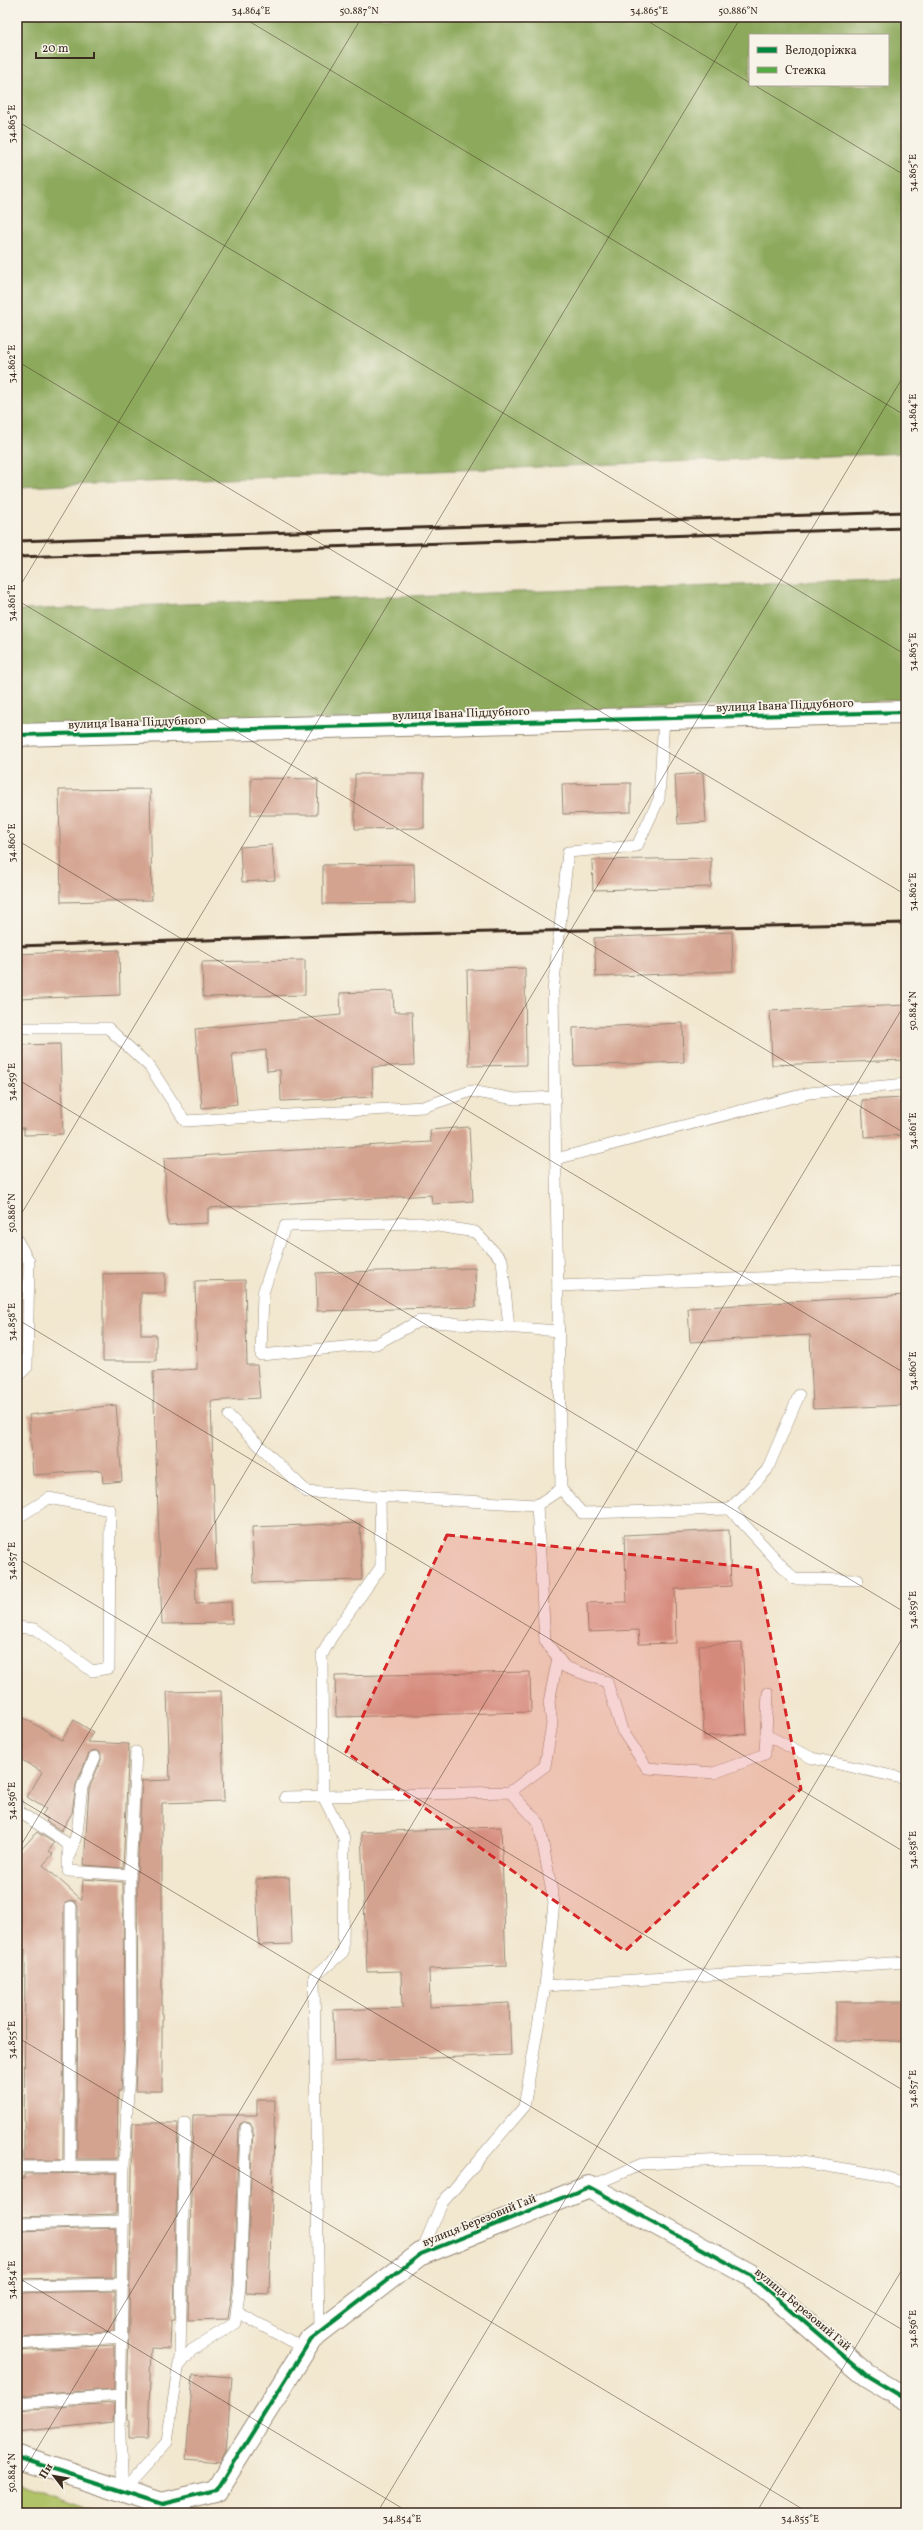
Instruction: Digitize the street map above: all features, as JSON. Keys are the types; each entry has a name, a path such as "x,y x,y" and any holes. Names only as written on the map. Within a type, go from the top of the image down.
{"street":[{"name":"вулиця Івана Піддубного","path":"17,735 906,712"},
{"name":"вулиця Березовий Гай","path":"17,2457 171,2508 216,2491 311,2339 421,2254 589,2187 750,2275 866,2375 906,2399"}],"lane":[{"path":"664,718 659,799 637,846 568,852 553,991 562,1489 582,1513 730,1509 767,1470 799,1395"},
{"path":"17,1028 108,1028 150,1067 185,1121 423,1107 471,1091 515,1099 555,1096"},
{"path":"556,1159 809,1093 906,1084"},
{"path":"509,1328 502,1260 475,1232 419,1223 285,1226 263,1293 261,1355 376,1344 419,1321 509,1328 559,1331"},
{"path":"17,1240 29,1261 27,1367 17,1377"},
{"path":"558,1286 906,1272"},
{"path":"229,1416 308,1492 537,1505 562,1489"},
{"path":"319,2333 314,1977 343,1952 344,1838 323,1796 322,1655 331,1638 381,1567 380,1496"},
{"path":"17,1518 49,1498 110,1510 108,1668 92,1671 35,1629 17,1628"},
{"path":"537,1505 545,1641 565,1667 607,1682 622,1730 647,1768 714,1773 765,1754 768,1693"},
{"path":"730,1509 794,1579 858,1580"},
{"path":"284,1797 510,1792 545,1766 552,1724 549,1702 558,1658"},
{"path":"766,1735 812,1758 906,1778"},
{"path":"123,2491 120,2437 124,2284 124,2166 131,2034 130,1875 136,1752"},
{"path":"68,1862 77,1833 82,1787 95,1757"},
{"path":"421,2254 442,2203 524,2107 545,1986 554,1903 539,1823 510,1792"},
{"path":"17,1803 18,1811 68,1844 68,1871 130,1875"},
{"path":"70,2167 71,1907"},
{"path":"545,1986 906,1962"},
{"path":"123,2491 167,2442 179,2365 185,2123"},
{"path":"179,2365 192,2350 235,2323 237,2312 246,2128"},
{"path":"589,2187 642,2164 725,2160 789,2160 876,2174 906,2183"},
{"path":"17,2167 124,2166"},
{"path":"17,2224 124,2221"},
{"path":"17,2286 124,2284"},
{"path":"237,2312 305,2349"},
{"path":"17,2344 123,2337"},
{"path":"17,2403 121,2395"}],"highlighted area":[{"path":"447,1535 757,1568 801,1789 625,1951 346,1752"}],"green space":[{"path":"17,17 906,17 906,453 17,487"},
{"path":"906,578 906,700 17,730 17,610"},
{"path":"17,2484 98,2513 17,2513"}],"building":[{"path":"703,773 706,822 678,824 675,775"},
{"path":"355,774 424,774 424,828 355,829"},
{"path":"251,778 318,779 317,815 251,815"},
{"path":"631,783 631,812 563,814 562,784"},
{"path":"150,789 152,900 61,902 59,790"},
{"path":"272,845 275,880 242,882 240,847"},
{"path":"711,858 711,887 593,890 592,860"},
{"path":"414,864 415,903 323,904 323,865"},
{"path":"732,932 733,971 596,977 594,938"},
{"path":"119,950 120,995 17,999 17,954"},
{"path":"305,960 305,995 203,997 202,962"},
{"path":"525,968 526,1065 469,1066 467,970"},
{"path":"393,991 394,1012 412,1012 414,1065 372,1067 373,1097 281,1101 280,1070 267,1071 266,1050 232,1054 237,1104 202,1108 195,1029 341,1015 340,993"},
{"path":"906,1005 906,1060 772,1065 770,1011"},
{"path":"683,1023 684,1062 574,1066 573,1028"},
{"path":"60,1044 63,1134 24,1135 24,1128 17,1128 17,1057 22,1057 22,1045"},
{"path":"906,1098 906,1135 864,1137 862,1100"},
{"path":"469,1127 473,1201 432,1204 431,1195 208,1208 208,1223 168,1225 164,1158 431,1142 430,1130"},
{"path":"475,1268 476,1307 317,1311 316,1273"},
{"path":"165,1273 165,1293 141,1293 141,1335 156,1335 156,1361 103,1361 103,1274"},
{"path":"245,1280 247,1365 257,1365 260,1398 211,1401 216,1569 195,1570 196,1604 231,1602 232,1623 162,1624 153,1372 197,1369 195,1281"},
{"path":"906,1295 906,1405 813,1409 810,1335 690,1342 688,1308"},
{"path":"116,1405 122,1481 103,1483 102,1470 33,1475 29,1415"},
{"path":"360,1523 362,1580 254,1583 252,1527"},
{"path":"729,1530 731,1586 675,1589 676,1643 639,1644 638,1630 588,1632 587,1603 627,1602 624,1535"},
{"path":"742,1643 747,1734 704,1736 699,1645"},
{"path":"530,1672 531,1712 336,1717 335,1676"},
{"path":"221,1691 224,1801 162,1803 162,2091 135,2091 138,2034 137,1875 142,1781 170,1780 167,1692"},
{"path":"17,1714 62,1740 74,1720 93,1732 87,1742 129,1744 123,1868 84,1865 89,1789 101,1760 101,1753 95,1750 89,1754 76,1784 72,1813 61,1831 46,1821 48,1819 42,1815 46,1809 27,1797 42,1772 17,1757"},
{"path":"501,1827 506,1966 429,1969 430,2007 509,2003 511,2055 334,2062 333,2010 402,2008 401,1971 367,1972 361,1832"},
{"path":"37,1832 54,1843 49,1851 53,1854 43,1865 82,1900 83,1879 123,1882 124,2034 121,2091 118,2091 117,2159 77,2159 78,1907 75,1901 71,1900 65,1903 64,1907 63,2160 24,2160 25,1949 17,1958 17,1854"},
{"path":"289,1877 292,1944 259,1945 256,1879"},
{"path":"836,2002 906,2002 906,2040 836,2041"},
{"path":"257,2100 275,2100 269,2294 246,2293 253,2128 250,2122 246,2121 240,2124 239,2128 233,2285 228,2319 188,2320 193,2115 257,2115"},
{"path":"133,2123 178,2123 174,2320 171,2320 170,2349 151,2348 148,2438 129,2438 129,2420 127,2420"},
{"path":"117,2173 116,2214 17,2217 17,2179 24,2179 24,2174"},
{"path":"116,2228 115,2277 17,2279 17,2231"},
{"path":"115,2291 115,2331 17,2337 17,2293"},
{"path":"114,2345 114,2389 17,2396 17,2351"},
{"path":"193,2374 232,2377 226,2451 220,2462 186,2459"},
{"path":"114,2403 113,2422 17,2432 17,2410"}],"railway":[{"path":"17,541 906,512"},
{"path":"17,557 906,528"},
{"path":"17,946 358,935 906,923"}],"marked path":[{"path":"157,2513 162,2504"}],"cycle path":[{"path":"17,735 906,712"},
{"path":"17,2457 162,2504 216,2491 311,2339 421,2254 589,2187 750,2275 866,2375 906,2399"}]}
